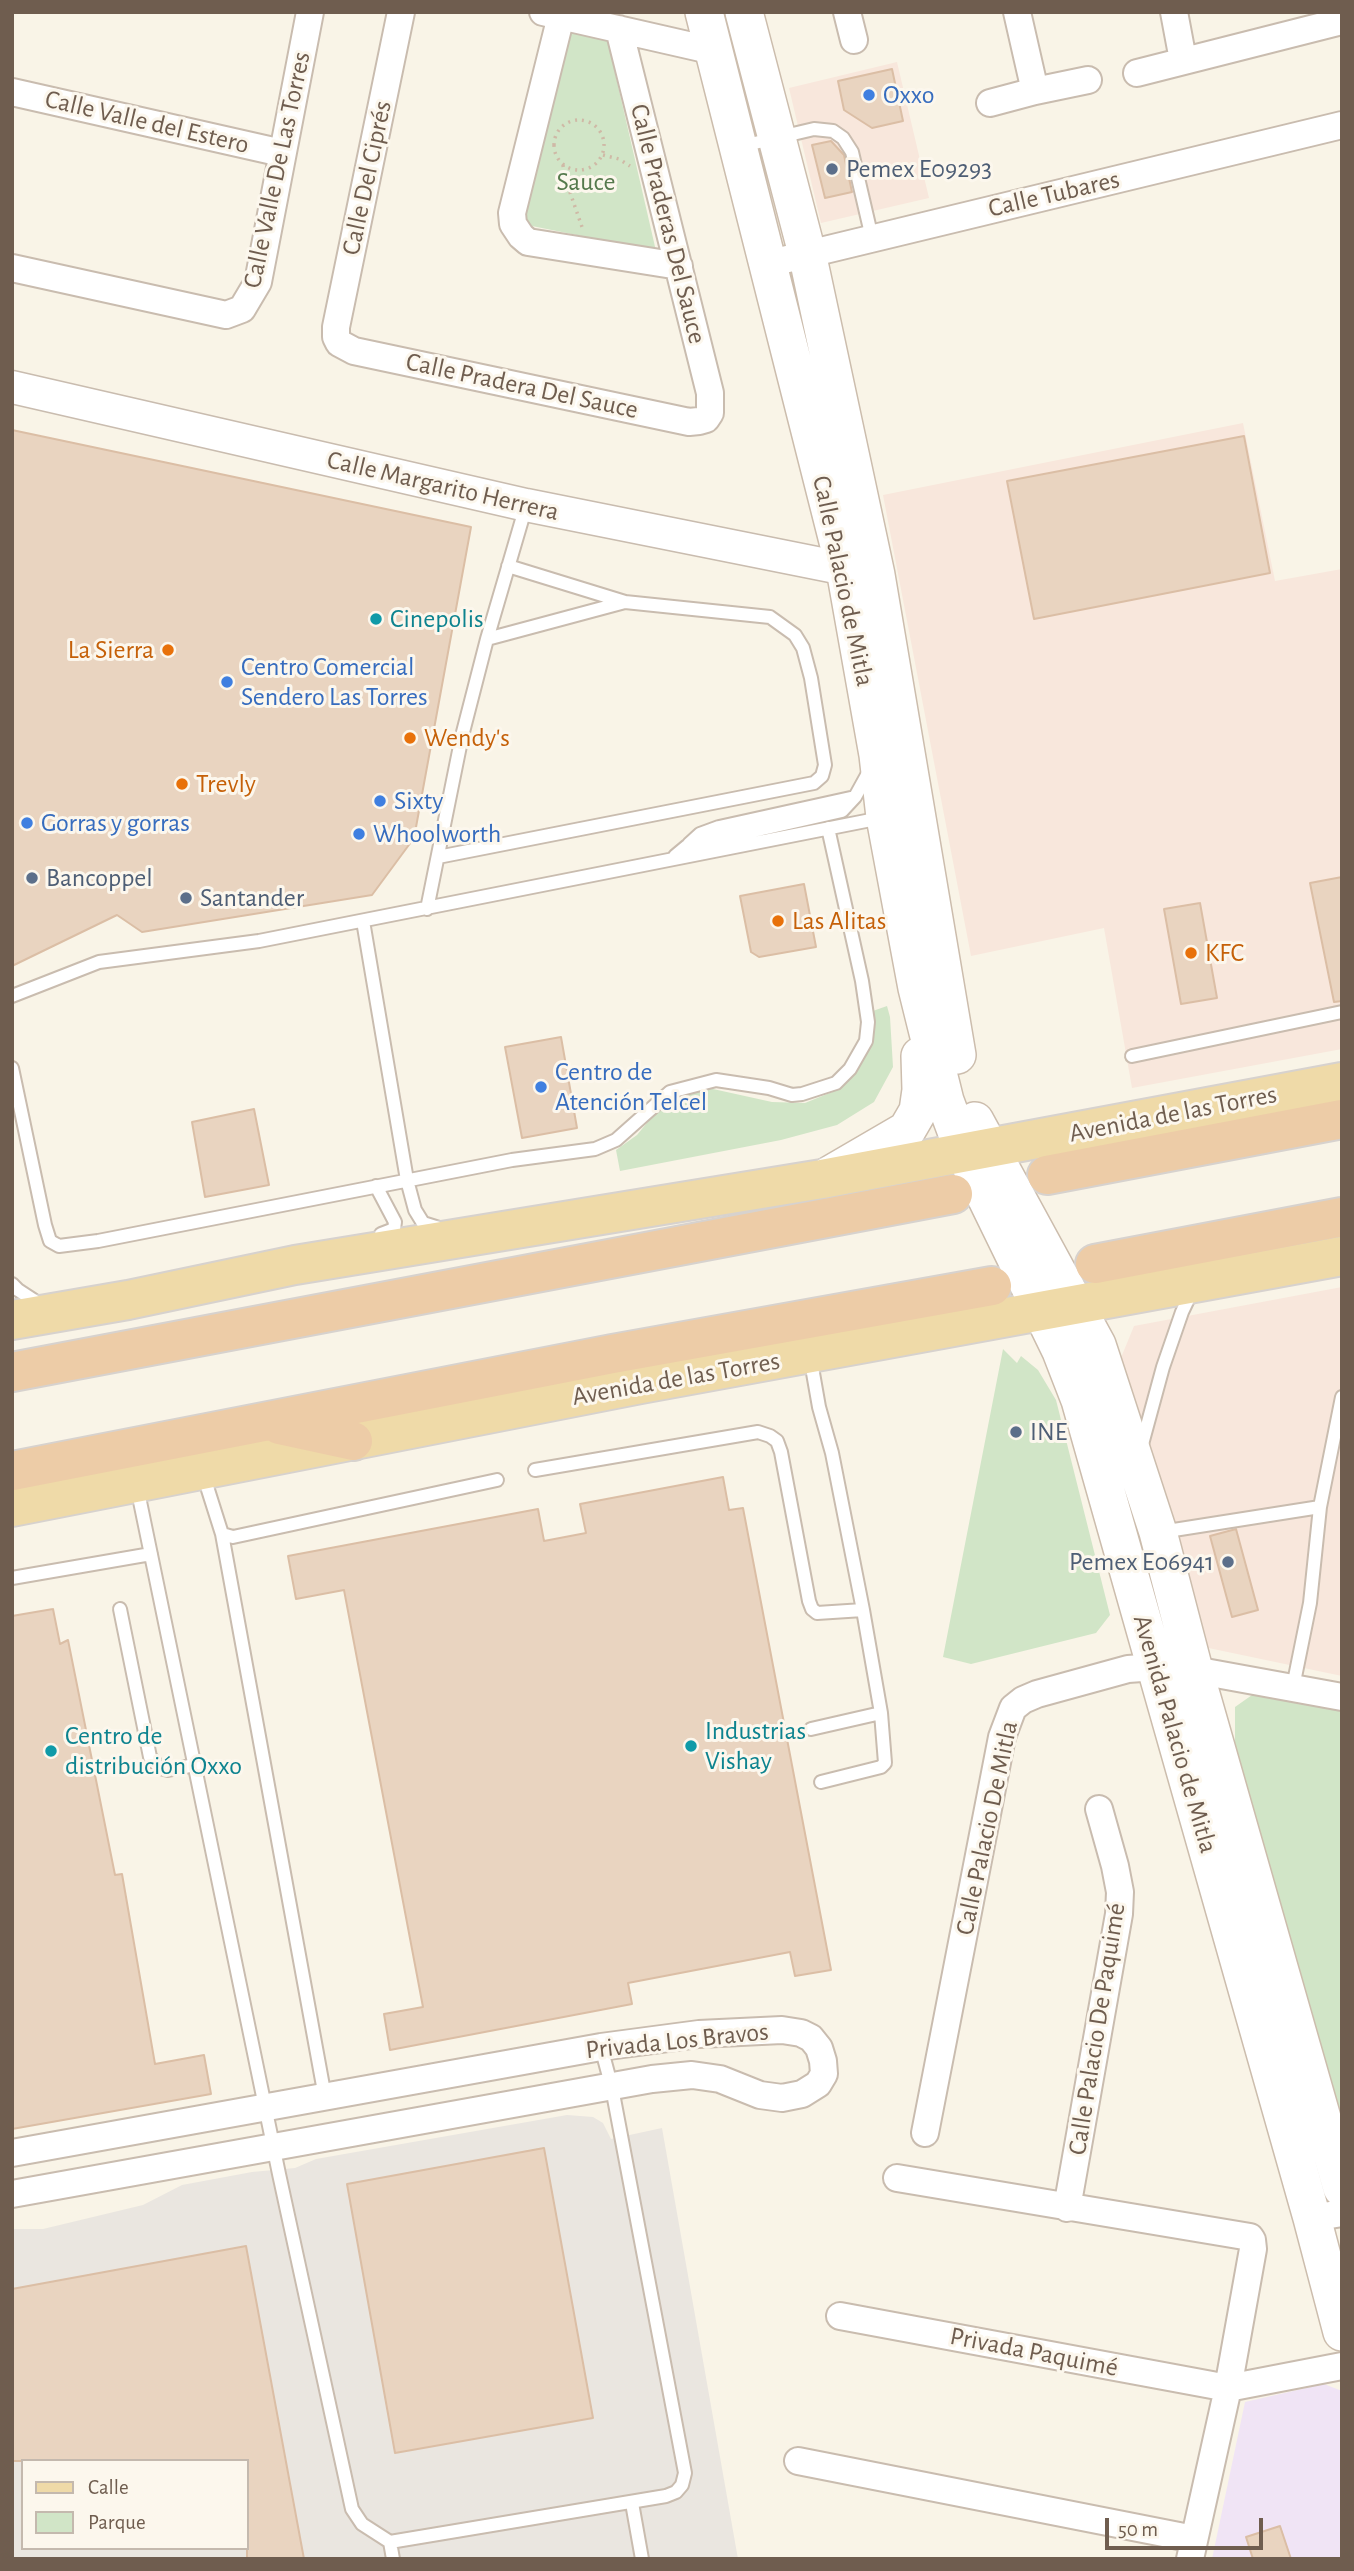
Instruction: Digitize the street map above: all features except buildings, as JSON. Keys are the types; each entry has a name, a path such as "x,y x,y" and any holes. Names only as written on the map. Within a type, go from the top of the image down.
{"highway":[{"name":"Avenida de las Torres","path":"1047,1175 1342,1119"},
{"path":"12,1372 954,1194"},
{"path":"1095,1264 1342,1217"},
{"name":"Avenida de las Torres","path":"12,1471 612,1354 992,1286"},
{"path":"263,1422 353,1441"}],"main road":[{"name":"Calle Palacio de Mitla","path":"704,12 767,264 861,572 878,755 899,812 962,1083 977,1126 978,1151"},
{"name":"Calle Palacio de Mitla","path":"744,12 807,253 899,812 917,988 945,1101 978,1151"},
{"path":"822,1179 907,1130 918,1111 921,1090 917,988"},
{"name":"Avenida de las Torres","path":"12,1320 128,1300 295,1265 822,1179 1342,1082"},
{"name":"Avenida Palacio de Mitla","path":"978,1151 1058,1308 1097,1345 1158,1532 1194,1670 1342,2188"},
{"name":"Avenida de las Torres","path":"12,1507 641,1384 1342,1256"},
{"name":"Avenida Palacio de Mitla","path":"1058,1308 1061,1350 1080,1400 1156,1667 1327,2216 1342,2332"}],"street":[{"name":"Calle Valle De Las Torres","path":"12,268 226,315 242,309 258,282 310,12"},
{"name":"Calle Del Ciprés","path":"339,343 336,327 401,12"},
{"path":"848,12 854,40"},
{"path":"1017,12 1035,91"},
{"path":"1174,12 1183,60"},
{"path":"679,266 528,242 520,236 513,224 512,213 552,14 714,51"},
{"path":"1137,73 1342,20"},
{"name":"Calle Praderas Del Sauce","path":"619,29 710,393 710,413 706,419"},
{"path":"990,103 1088,80"},
{"name":"Calle Valle del Estero","path":"12,92 282,153"},
{"name":"Calle Tubares","path":"767,264 1342,125"},
{"name":"Calle Pradera Del Sauce","path":"339,343 354,351 689,422 706,419"},
{"name":"Calle Margarito Herrera","path":"12,387 526,506 861,572"},
{"name":"Calle Palacio De Mitla","path":"925,2133 1007,1718 1013,1708 1037,1694 1128,1669 1156,1667 1194,1670 1342,1697"},
{"name":"Calle Palacio De Paquimé","path":"1067,2208 1119,1914 1120,1892 1099,1809"},
{"name":"Privada Los Bravos","path":"12,2153 601,2047 699,2034 782,2030 801,2033 811,2038 824,2061 824,2074 818,2084 802,2094 782,2098 760,2095 720,2079 692,2076 652,2080 12,2194"},
{"path":"798,2461 1192,2549 1228,2388 1253,2249 1250,2237 897,2178"},
{"name":"Privada Paquimé","path":"840,2316 1228,2388"},
{"path":"1228,2388 1342,2366"}],"lane":[{"path":"738,147 822,129 833,131 843,138 852,152 872,238"},
{"path":"426,909 462,736 526,506"},
{"path":"438,856 814,783 822,776 825,765 811,678 803,648 795,635 770,617 625,602 508,566"},
{"path":"487,639 625,602"},
{"path":"672,858 687,846 842,811 855,797 878,755"},
{"path":"12,996 99,962 259,941 899,812"},
{"path":"12,1068 50,1241 59,1246 98,1241 512,1160 595,1149 616,1140 663,1096 680,1088 716,1080 769,1088 792,1095 826,1087 835,1083 850,1069 866,1041 868,1022 862,981 855,960 828,828"},
{"path":"363,921 407,1180 415,1210 423,1223 474,1236"},
{"path":"1132,1056 1342,1012"},
{"path":"364,1238 391,1232 395,1226 392,1214 376,1186"},
{"path":"295,1265 337,1244"},
{"path":"1137,1465 1163,1367 1182,1312 1197,1282"},
{"path":"12,1284 53,1312"},
{"path":"810,1354 863,1609 881,1713 886,1763 881,1767 821,1782"},
{"path":"1293,1687 1310,1603 1320,1507 1342,1397"},
{"path":"535,1470 758,1432 770,1436 776,1441 781,1452 812,1609 826,1614 863,1609"},
{"path":"201,1471 222,1534 325,2097"},
{"path":"222,1534 233,1537 497,1480"},
{"path":"136,1483 352,2509 362,2525 390,2542 632,2503 676,2493 682,2485 685,2473 612,2088 601,2047"},
{"path":"1158,1532 1320,1507"},
{"path":"12,1578 150,1554"},
{"path":"120,1609 150,1757 160,1768 168,1770 195,1765"},
{"path":"811,1729 881,1713"},
{"path":"632,2503 642,2559"},
{"path":"390,2542 393,2559"}],"path":[{"path":"564,165 583,171 598,163 605,147 595,126 580,120 565,124 559,130 554,146 555,155 564,165 564,175 583,232"}],"shaded area":[{"path":"897,62 929,198 821,223 789,88"},
{"path":"1243,423 1275,581 1342,569 1342,1049 1132,1088 1104,928 971,956 883,495"},
{"path":"1342,1287 1342,1676 1199,1646 1118,1365 1134,1326"},
{"path":"567,2115 593,2117 603,2123 611,2139 662,2128 738,2559 12,2559 12,2229 43,2229 143,2205 182,2185 252,2172 295,2168 316,2159"},
{"path":"1324,2384 1342,2391 1342,2559 1212,2559 1245,2402"}],"green space":[{"name":"Sauce","path":"565,29 607,38 656,251 522,224"},
{"path":"887,1006 893,1067 874,1102 837,1125 781,1140 620,1171 616,1150 637,1135 660,1107 704,1087 772,1102 805,1103 837,1090 860,1062 870,1012"},
{"path":"1003,1349 1017,1363 1021,1356 1038,1370 1056,1400 1110,1615 1096,1633 971,1664 943,1657"},
{"path":"1262,1688 1342,1707 1342,2141 1235,1743 1235,1707"}],"place":[{"name":"Oxxo","path":"869,95"},
{"name":"Pemex E09293","path":"832,169"},
{"name":"Cinepolis","path":"376,619"},
{"name":"La Sierra","path":"168,650"},
{"name":"Centro Comercial Sendero Las Torres","path":"227,682"},
{"name":"Wendy's","path":"410,738"},
{"name":"Trevly","path":"182,784"},
{"name":"Sixty","path":"380,801"},
{"name":"Gorras y gorras","path":"27,823"},
{"name":"Whoolworth","path":"359,834"},
{"name":"Bancoppel","path":"32,878"},
{"name":"Santander","path":"186,898"},
{"name":"Las Alitas","path":"778,921"},
{"name":"KFC","path":"1191,953"},
{"name":"Centro de Atención Telcel","path":"541,1087"},
{"name":"INE","path":"1016,1432"},
{"name":"Pemex E06941","path":"1228,1562"},
{"name":"Industrias Vishay","path":"691,1746"},
{"name":"Centro de distribución Oxxo","path":"51,1751"}]}
